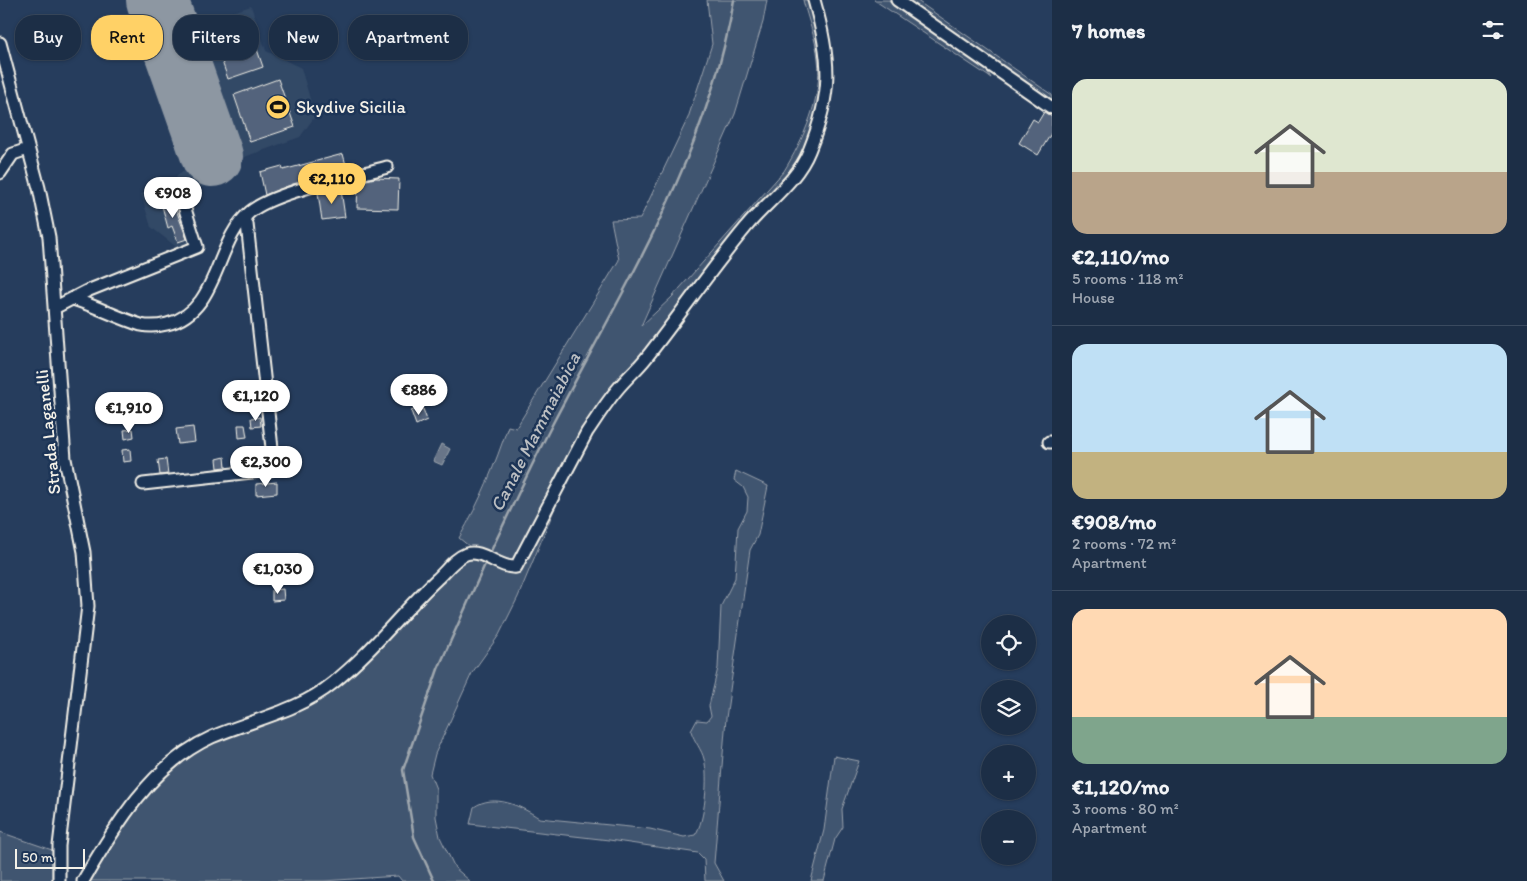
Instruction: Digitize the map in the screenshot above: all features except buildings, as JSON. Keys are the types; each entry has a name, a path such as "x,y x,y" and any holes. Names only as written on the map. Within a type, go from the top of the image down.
{"street":[{"path":"83,881 157,774 171,761 211,738 284,710 332,685 358,662 401,614 460,557 474,553 510,568 516,567 587,432 622,384 645,359 746,226 799,170 809,152 815,133 828,71 826,41 814,0"},
{"path":"897,0 1052,108"},
{"name":"Strada Laganelli","path":"0,44 49,237 56,307 65,459 85,560 88,606 59,846 60,881"},
{"path":"0,173 14,154 28,149"},
{"path":"73,299 142,325 157,327 174,322 188,315 207,294 217,268 243,219 262,203 279,196 387,167"},
{"path":"56,307 87,291 197,247 184,206 184,193"},
{"path":"143,484 270,470 274,466 254,276 247,224 243,219"}],"shaded area":[{"path":"127,0 173,0 178,15 173,15 173,60 259,60 259,30 266,51 269,52 269,60 285,60 301,68 315,116 300,137 247,156 230,165 219,177 194,192 192,199 200,240 179,249 151,227 141,194 176,180 177,175 185,170 147,60 163,60 163,15 132,15"},
{"path":"707,0 767,0 763,22 735,114 641,326 672,297 784,171 798,146 810,118 819,73 816,44 803,0 811,0 826,71 814,127 799,165 624,377 614,383 515,563 502,569 509,573 518,570 569,474 518,597 499,635 472,673 435,754 430,774 436,789 436,817 440,837 455,868 470,881 402,881 398,876 323,881 88,881 121,829 146,796 178,762 218,739 294,712 464,559 470,560 475,551 459,538 474,511 508,426 516,428 619,260 611,220 640,219 688,118 712,44"},
{"path":"874,0 889,0 987,71 991,78"},
{"path":"904,0 916,0 1052,95 1052,100"},
{"path":"251,6 254,15 224,15"},
{"path":"441,444 450,449 442,465 433,461"},
{"path":"736,471 768,486 758,535 750,550 726,718 714,863 724,881 705,881 704,859 698,853 609,840 470,824 474,807 490,801 499,801 524,809 539,818 650,829 684,837 695,835 704,810 706,776 703,756 691,731 697,720 707,721 711,716 709,706 718,668 721,606 735,578 738,528 747,511 748,497 743,487 734,480"},
{"path":"834,756 859,761 842,809 843,827 835,839 824,881 811,881 824,830"},
{"path":"0,832 52,850 52,881 0,881"}],"waterway":[{"name":"Canale Mammaiabica","path":"489,555 552,425 634,271 684,166 705,112 722,57 734,0"},
{"name":"Canale Mammaiabica","path":"434,881 414,837 403,770 438,669 486,562"}],"runway":[{"path":"157,0 212,156"}],"place":[{"name":"Skydive Sicilia","path":"278,107"}]}
